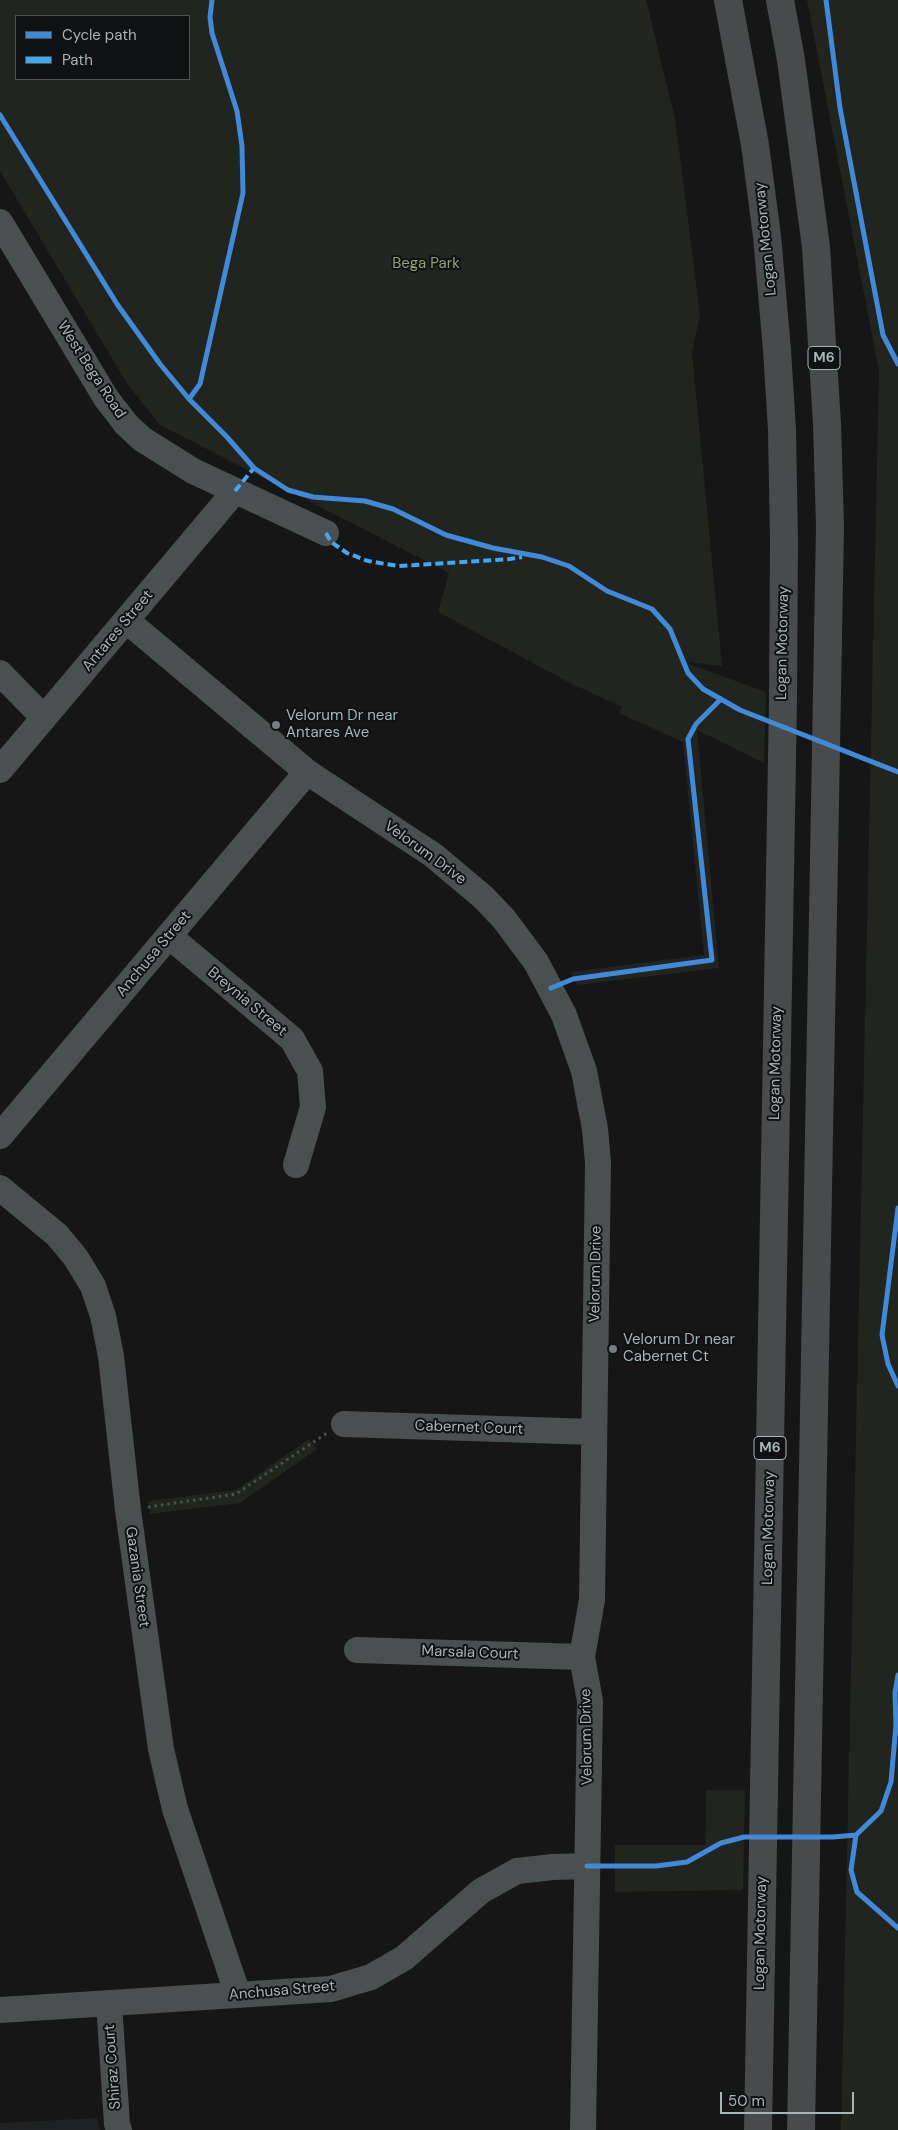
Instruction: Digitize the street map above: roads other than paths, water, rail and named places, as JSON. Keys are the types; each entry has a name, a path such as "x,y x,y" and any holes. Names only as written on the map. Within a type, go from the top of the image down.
{"highway":[{"name":"Logan Motorway","path":"728,0 755,145 766,236 777,350 782,430 784,541 782,765 758,2130"},
{"name":"M6","path":"780,0 806,166 816,247 823,345 830,526 801,2130"}],"street":[{"name":"West Bega Road","path":"0,222 106,398 126,424 142,439 161,452 235,492 326,533"},
{"name":"Antares Street","path":"0,770 235,492"},
{"name":"Velorum Drive","path":"127,621 307,772 433,855 483,897 504,919 536,962 564,1015 584,1071 595,1129 598,1163 592,1600 582,1657 590,1701 583,2130"},
{"path":"0,673 44,718"},
{"name":"Anchusa Street","path":"0,1136 307,772"},
{"name":"Breynia Street","path":"169,936 292,1039 310,1071 313,1107 296,1165"},
{"name":"Gazania Street","path":"0,1188 57,1235 76,1258 93,1286 104,1316 111,1356 128,1510 161,1749 175,1809 238,1995"},
{"name":"Cabernet Court","path":"344,1424 594,1432"},
{"name":"Marsala Court","path":"357,1650 582,1657"},
{"name":"Anchusa Street","path":"0,2010 331,1989 371,1977 404,1958 481,1891 517,1871 553,1866 588,1866"},
{"name":"Shiraz Court","path":"108,2003 116,2124 119,2130"}],"place":[{"name":"Velorum Dr near Antares Ave","path":"276,725"},
{"name":"Velorum Dr near Cabernet Ct","path":"613,1349"}],"park label":[{"name":"Bega Park","path":"426,264"}]}
